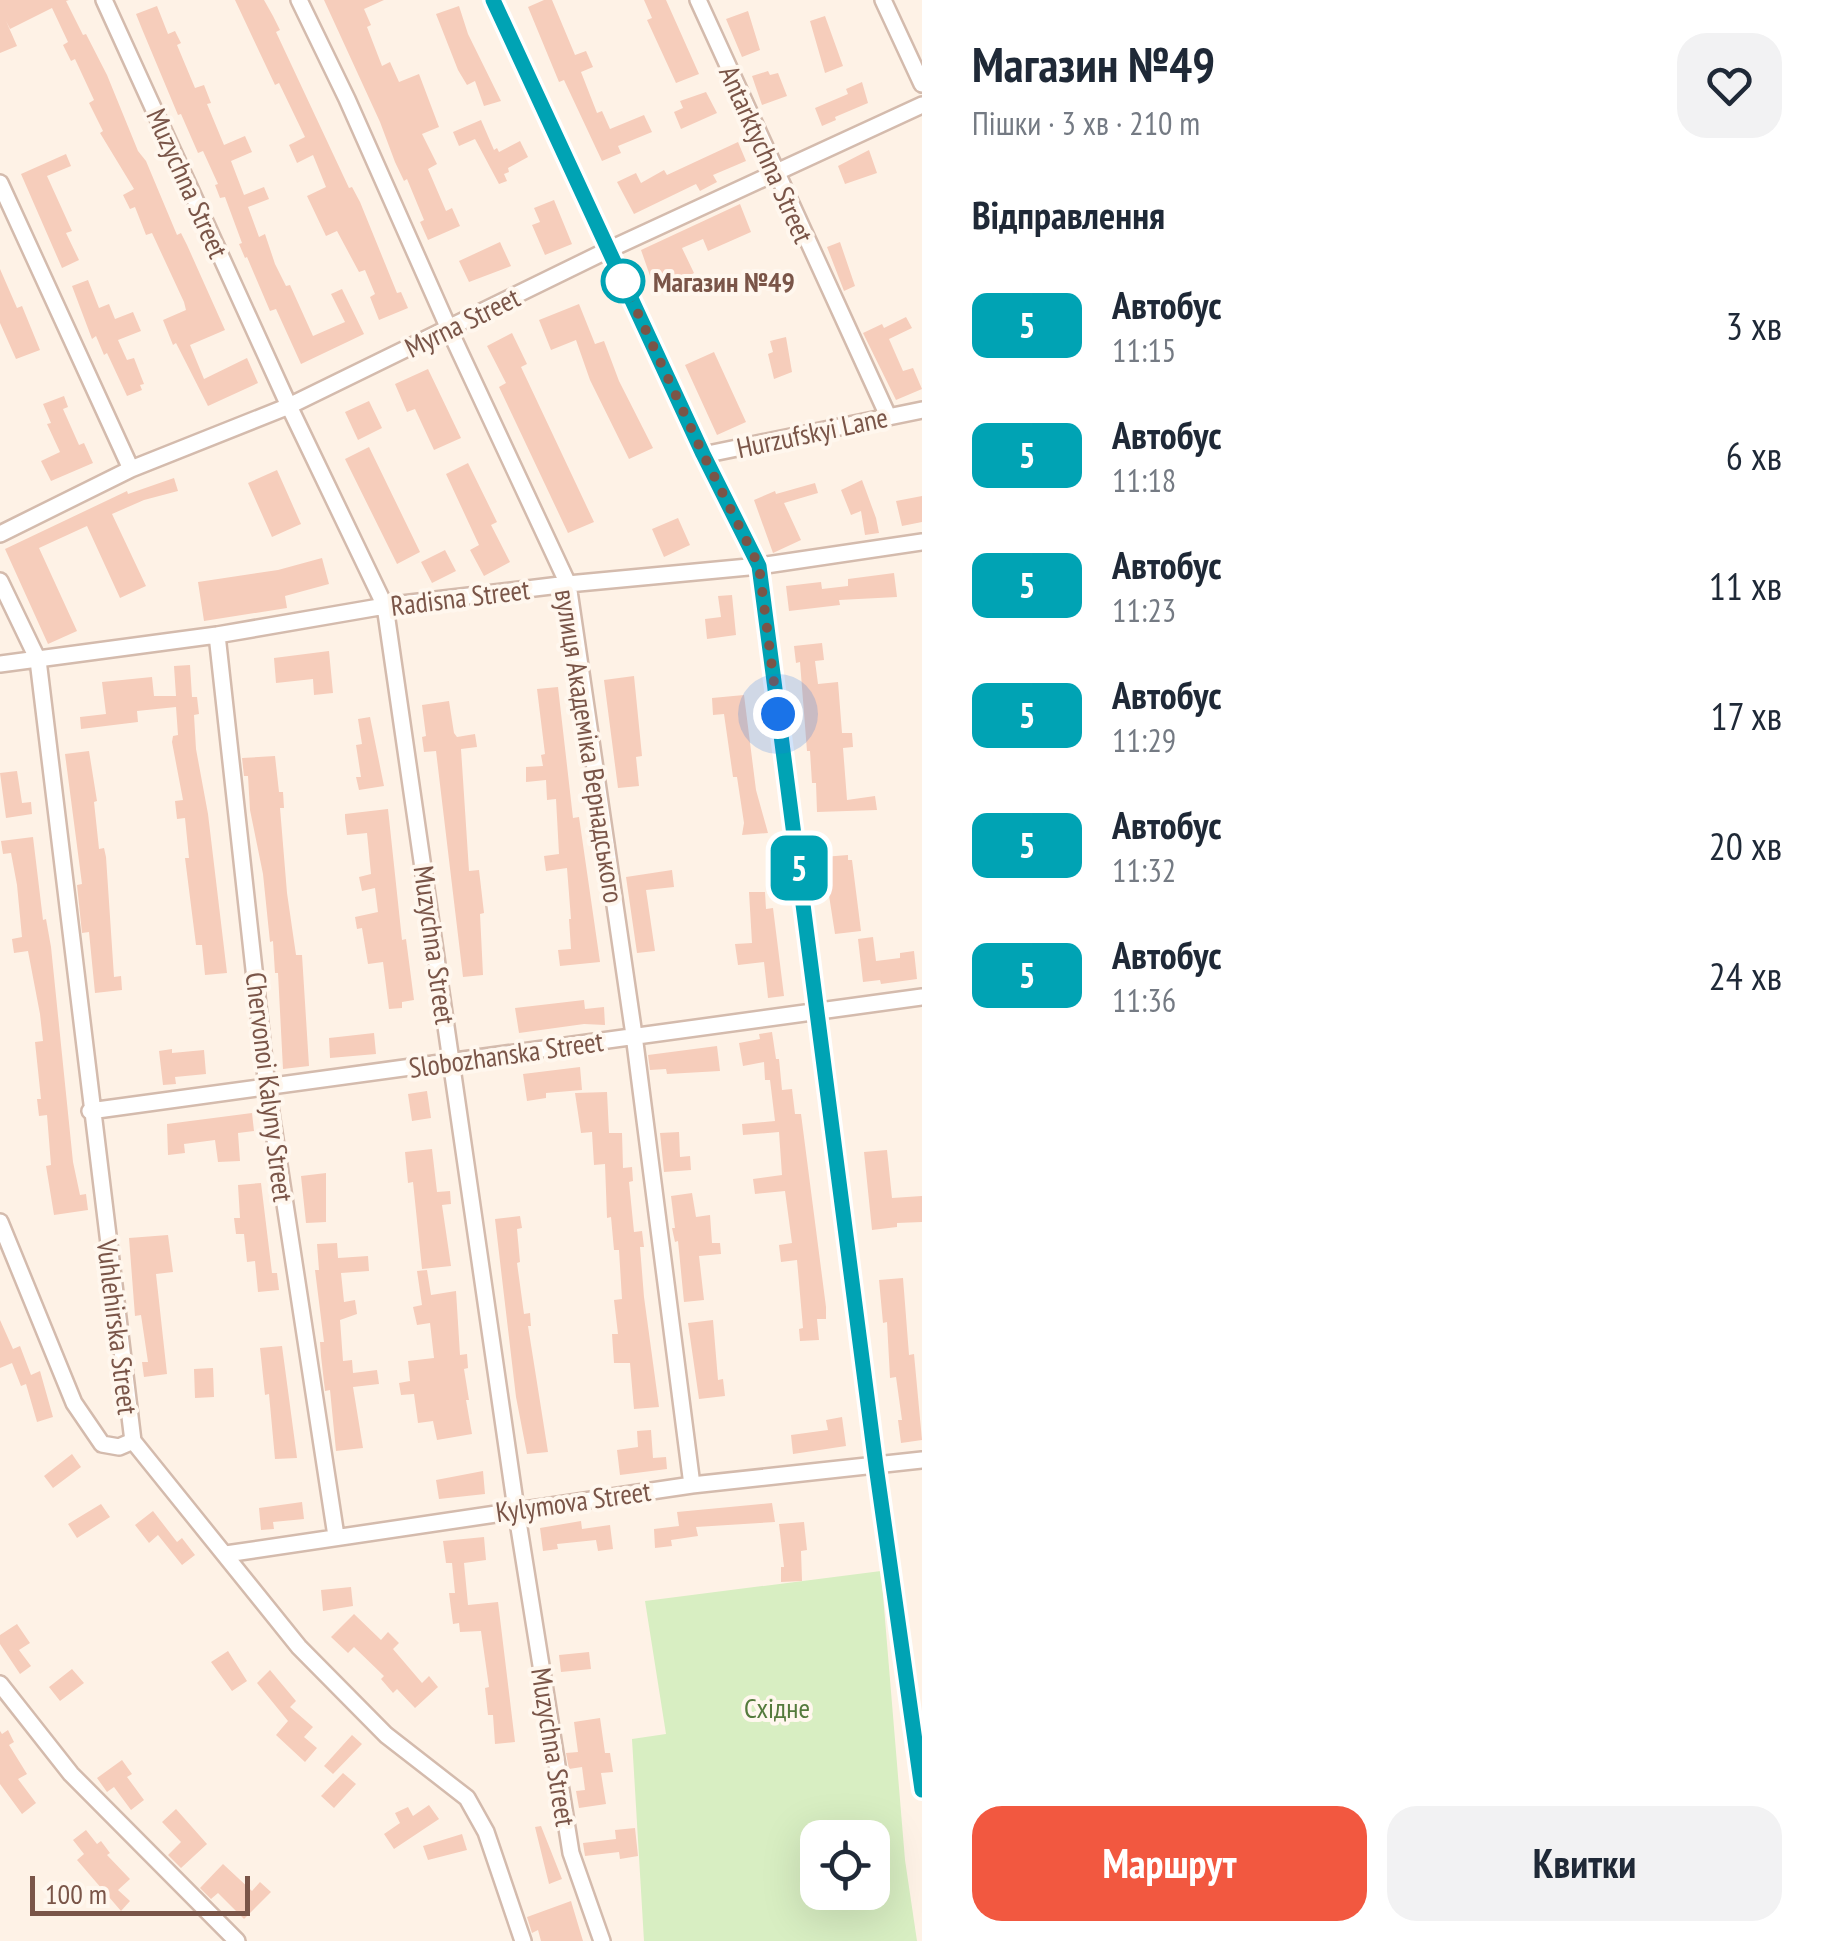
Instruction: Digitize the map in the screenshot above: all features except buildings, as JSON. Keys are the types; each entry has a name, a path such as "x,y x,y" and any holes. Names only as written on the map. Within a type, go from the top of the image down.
{"street":[{"name":"Muzychna Street","path":"104,0 289,406 386,606 516,1509 570,1853 602,1941"},
{"name":"вулиця Академіка Вернадського","path":"299,0 568,584 634,1035 692,1485"},
{"path":"492,0 759,566 922,1790"},
{"name":"Antarktychna Street","path":"698,0 888,416"},
{"path":"883,0 922,84"},
{"name":"Myrna Street","path":"0,534 132,469 289,406 608,250 922,105"},
{"path":"0,183 132,469"},
{"name":"Hurzufskyi Lane","path":"703,454 922,410"},
{"name":"Radisna Street","path":"0,664 217,635 386,606 759,566 922,542"},
{"name":"Vuhlehirska Street","path":"0,581 38,660 133,1441 299,1647 386,1735 467,1798 486,1832 523,1941"},
{"name":"Chervonoi Kalyny Street","path":"217,635 267,1087 336,1536"},
{"name":"Slobozhanska Street","path":"90,1111 922,997"},
{"path":"0,1222 74,1403 102,1444 120,1447 133,1441"},
{"name":"Kylymova Street","path":"226,1554 692,1485 922,1460"},
{"path":"0,1684 71,1774 237,1941"}],"green space":[{"name":"Східне","path":"881,1571 905,1860 917,1941 644,1941 632,1739 666,1734 645,1601"}],"bus line":[{"name":"5","path":"493,0 703,454 759,566 922,1790"}],"place":[{"name":"Магазин №49","path":"623,281"}],"route":[{"path":"623,281 759,566 778,714"}]}
